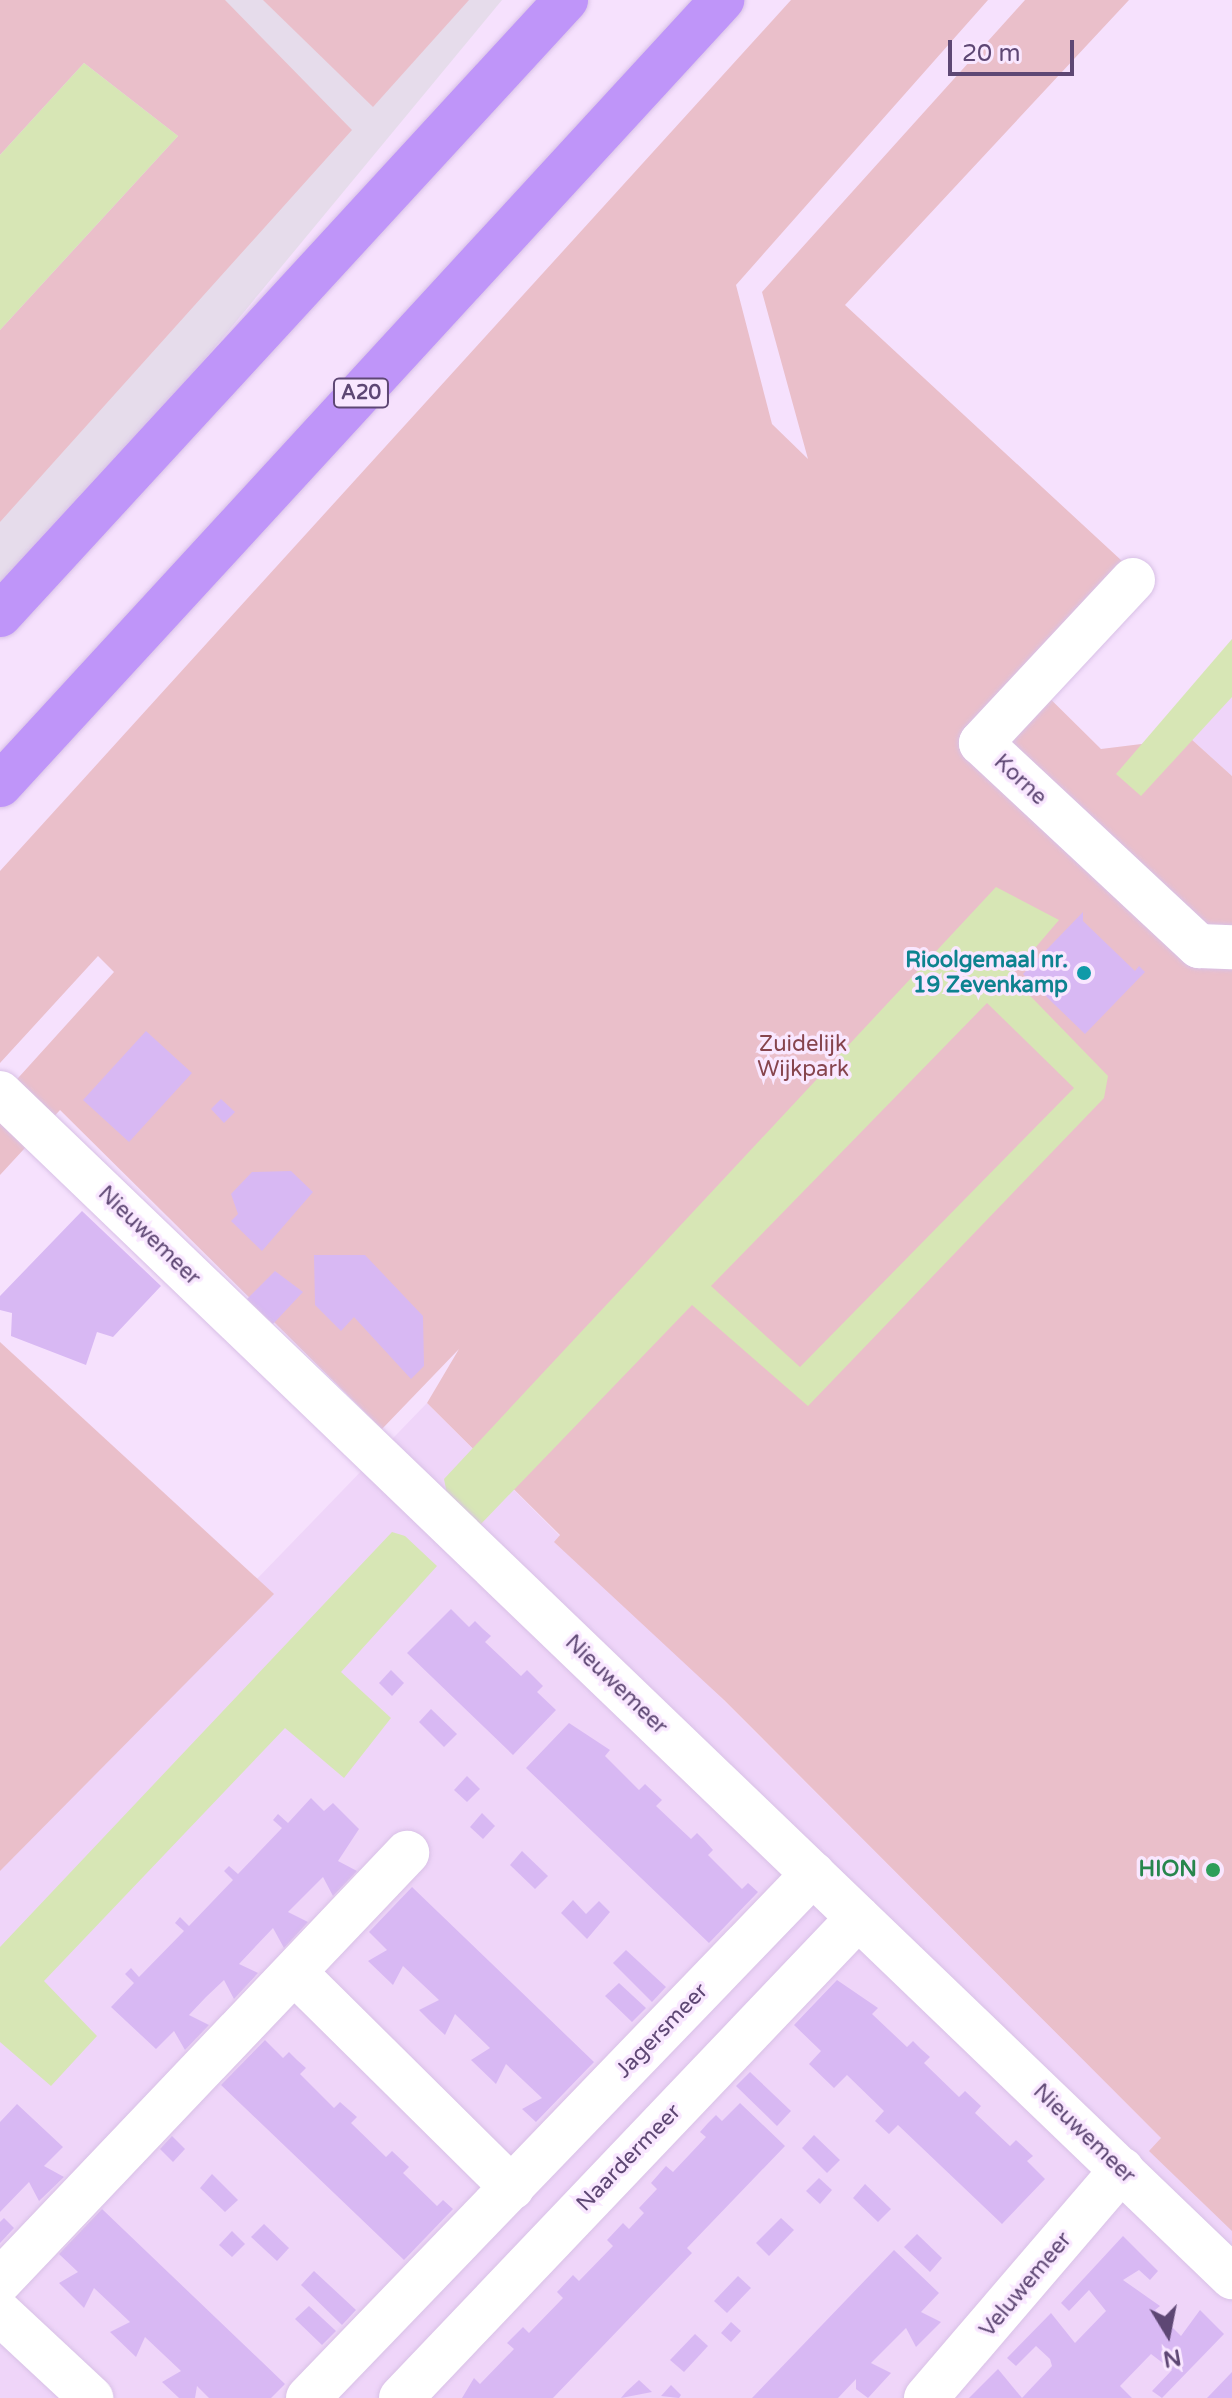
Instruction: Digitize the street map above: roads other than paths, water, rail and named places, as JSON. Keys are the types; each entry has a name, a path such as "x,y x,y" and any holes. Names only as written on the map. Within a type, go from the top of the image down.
{"highway":[{"path":"0,615 566,0"},
{"name":"A20","path":"0,785 722,0"}],"street":[{"name":"Korne","path":"1133,580 981,743 1199,946 1232,947"},
{"name":"Nieuwemeer","path":"0,1093 1232,2277"},
{"path":"0,2281 296,1974 407,1853"},
{"name":"Jagersmeer","path":"308,2398 813,1874"},
{"name":"Naardermeer","path":"401,2398 858,1918"},
{"path":"296,1974 512,2188"},
{"name":"Veluwemeer","path":"926,2398 1122,2169"},
{"path":"0,2313 91,2398"}],"place":[{"name":"Rioolgemaal nr. 19 Zevenkamp","path":"1084,973"},
{"name":"HION","path":"1213,1870"}],"park label":[{"name":"Zuidelijk Wijkpark","path":"803,1056"}]}
